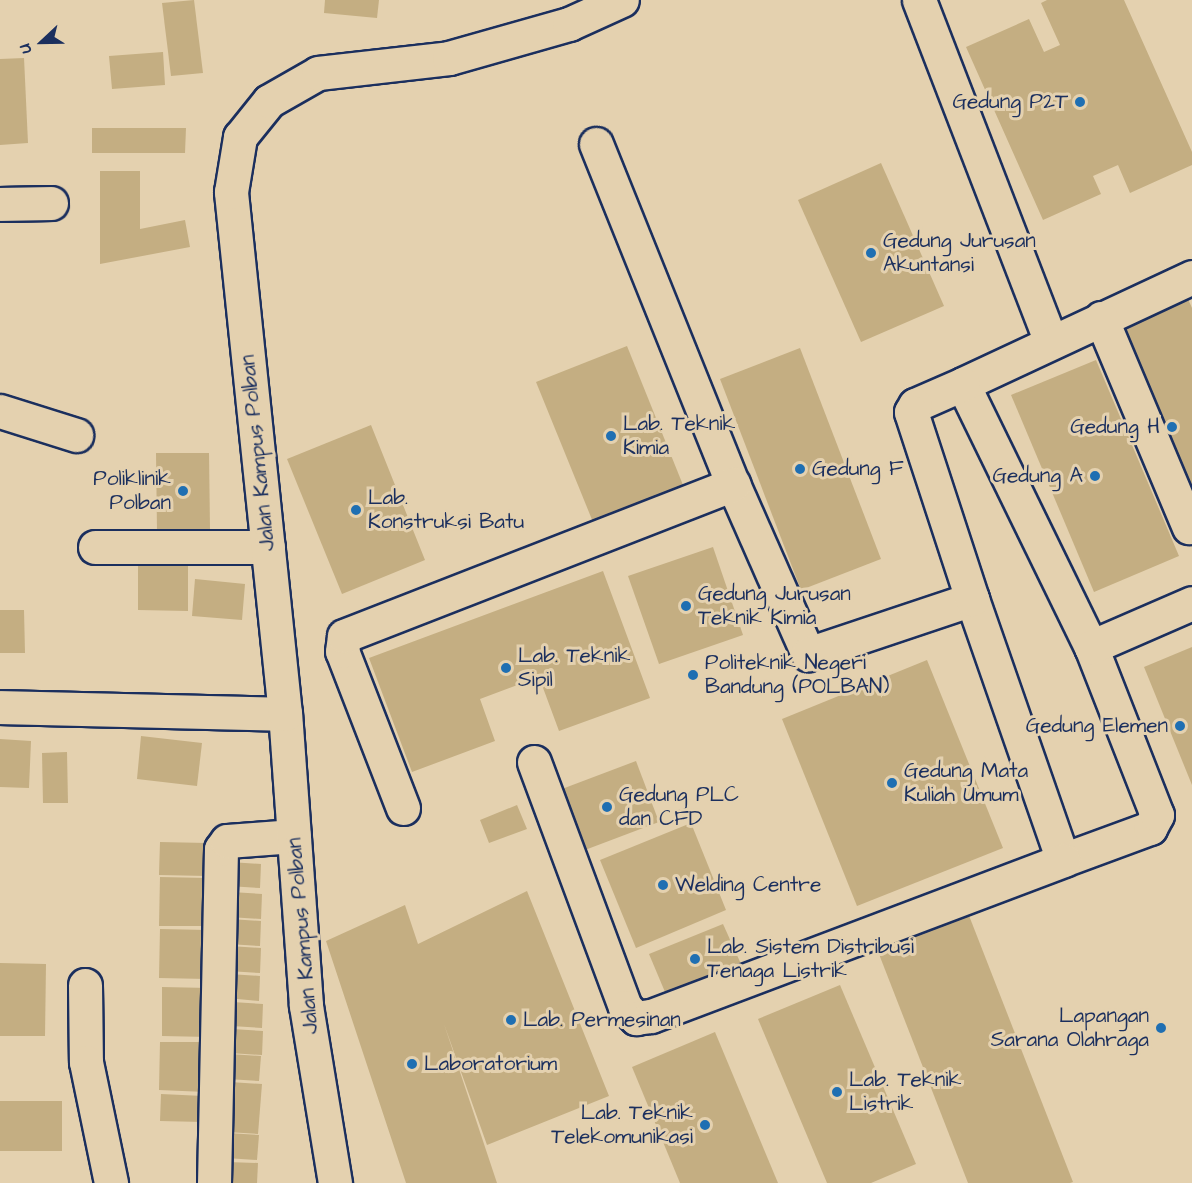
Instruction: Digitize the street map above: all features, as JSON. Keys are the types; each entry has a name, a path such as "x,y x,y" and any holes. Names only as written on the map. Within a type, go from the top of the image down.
{"street":[{"name":"Jalan Kampus Polban","path":"335,1183 306,1005 285,714 231,192 240,137 269,101 318,73 449,58 569,24 622,0"},
{"path":"919,0 1050,340"},
{"path":"596,144 733,484 808,654 972,599"},
{"path":"0,204 51,203"},
{"path":"1063,860 972,599 911,412 915,405 963,384 1050,340 1192,277"},
{"path":"1101,318 1189,527"},
{"path":"534,762 625,1007 636,1018 651,1016 1150,828 1156,821 1155,809 1091,648 963,384"},
{"path":"0,411 76,435"},
{"path":"403,808 342,651 344,636 733,484"},
{"path":"95,548 268,547"},
{"path":"1091,648 1192,603"},
{"path":"0,707 285,714"},
{"path":"214,1183 221,849 227,841 294,836"},
{"path":"85,985 86,1062 111,1183"}],"building":[{"path":"194,0 203,73 171,76 162,3"},
{"path":"325,0 379,0 377,18 324,13"},
{"name":"Gedung P2T","path":"1047,0 1124,0 1192,152 1192,165 1130,193 1118,165 1093,176 1101,194 1043,220 966,47 1029,19 1044,52 1060,45 1041,3"},
{"path":"163,52 165,85 112,89 109,56"},
{"path":"24,58 28,143 0,145 0,59"},
{"path":"92,128 186,128 185,153 92,153"},
{"name":"Gedung Jurusan Akuntansi","path":"881,163 944,306 861,342 798,200"},
{"path":"100,171 140,171 140,229 185,220 190,247 100,264"},
{"name":"Gedung H","path":"1188,299 1192,308 1192,521 1114,333"},
{"name":"Lab. Teknik Kimia","path":"627,346 685,490 595,527 536,382"},
{"name":"Gedung F","path":"800,348 881,559 801,590 720,379"},
{"name":"Gedung A","path":"1096,360 1179,556 1094,592 1011,395"},
{"name":"Lab. Konstruksi Batu","path":"371,425 425,560 342,594 287,459"},
{"name":"Poliklinik Polban","path":"156,453 209,453 210,529 157,530"},
{"name":"Gedung Jurusan Teknik Kimia","path":"713,547 743,635 659,664 628,576"},
{"path":"138,555 188,555 188,611 138,610"},
{"name":"Lab. Teknik Sipil","path":"603,571 650,698 559,731 539,677 480,699 495,741 412,772 369,658"},
{"path":"195,579 245,584 242,620 192,616"},
{"path":"0,610 24,610 25,653 0,653"},
{"name":"Gedung Elemen","path":"1192,647 1192,785 1144,667"},
{"name":"Gedung Mata Kuliah Umum","path":"927,660 1003,848 857,906 782,719"},
{"path":"141,736 202,743 197,786 137,779"},
{"path":"0,739 31,741 29,788 0,787"},
{"path":"67,752 68,803 43,803 42,753"},
{"name":"Gedung PLC dan CFD","path":"636,761 659,822 577,853 554,792"},
{"path":"517,805 527,829 489,843 480,820"},
{"name":"Welding Centre","path":"691,823 726,910 636,948 600,860"},
{"path":"160,842 207,843 207,876 159,875"},
{"path":"230,862 261,864 260,888 228,886"},
{"path":"160,877 207,878 206,926 159,926"},
{"path":"527,891 609,1096 487,1145 444,1024 497,1183 406,1183 326,941 405,905 418,944"},
{"path":"231,892 262,894 261,919 229,917"},
{"path":"968,913 1073,1182 968,1183 877,949"},
{"path":"230,919 261,921 260,946 228,944"},
{"name":"Lab. Sistem Distribusi Tenaga Listrik","path":"723,924 741,964 665,992 649,954"},
{"path":"160,929 207,930 207,979 159,978"},
{"path":"230,946 261,948 260,973 228,971"},
{"path":"0,963 46,964 45,1036 0,1036"},
{"path":"229,974 260,976 259,1001 227,998"},
{"name":"Lab. Teknik Listrik","path":"840,985 916,1164 871,1183 827,1183 758,1019"},
{"path":"162,987 209,988 209,1037 162,1036"},
{"path":"232,1002 263,1004 262,1028 231,1026"},
{"path":"232,1029 263,1031 262,1055 230,1053"},
{"name":"Lab. Teknik Telekomunikasi","path":"715,1032 778,1183 680,1183 632,1067"},
{"path":"160,1042 207,1042 206,1092 159,1090"},
{"path":"229,1054 261,1056 259,1081 227,1079"},
{"path":"230,1082 262,1084 258,1134 227,1132"},
{"path":"161,1094 203,1096 203,1122 160,1121"},
{"path":"0,1101 62,1101 62,1151 0,1151"},
{"path":"227,1133 259,1135 257,1160 226,1158"},
{"path":"227,1162 258,1163 257,1183 226,1183"}],"place":[{"name":"Gedung P2T","path":"1080,102"},
{"name":"Gedung Jurusan Akuntansi","path":"871,253"},
{"name":"Gedung H","path":"1172,427"},
{"name":"Lab. Teknik Kimia","path":"611,436"},
{"name":"Gedung F","path":"800,469"},
{"name":"Gedung A","path":"1095,476"},
{"name":"Poliklinik Polban","path":"183,491"},
{"name":"Lab. Konstruksi Batu","path":"356,510"},
{"name":"Gedung Jurusan Teknik Kimia","path":"686,606"},
{"name":"Lab. Teknik Sipil","path":"506,668"},
{"name":"Politeknik Negeri Bandung (POLBAN)","path":"693,675"},
{"name":"Gedung Elemen","path":"1180,726"},
{"name":"Gedung Mata Kuliah Umum","path":"892,783"},
{"name":"Gedung PLC dan CFD","path":"607,807"},
{"name":"Welding Centre","path":"663,885"},
{"name":"Lab. Sistem Distribusi Tenaga Listrik","path":"695,959"},
{"name":"Lab. Permesinan","path":"511,1020"},
{"name":"Lapangan Sarana Olahraga","path":"1161,1028"},
{"name":"Laboratorium","path":"412,1064"},
{"name":"Lab. Teknik Listrik","path":"837,1092"},
{"name":"Lab. Teknik Telekomunikasi","path":"705,1125"}]}
